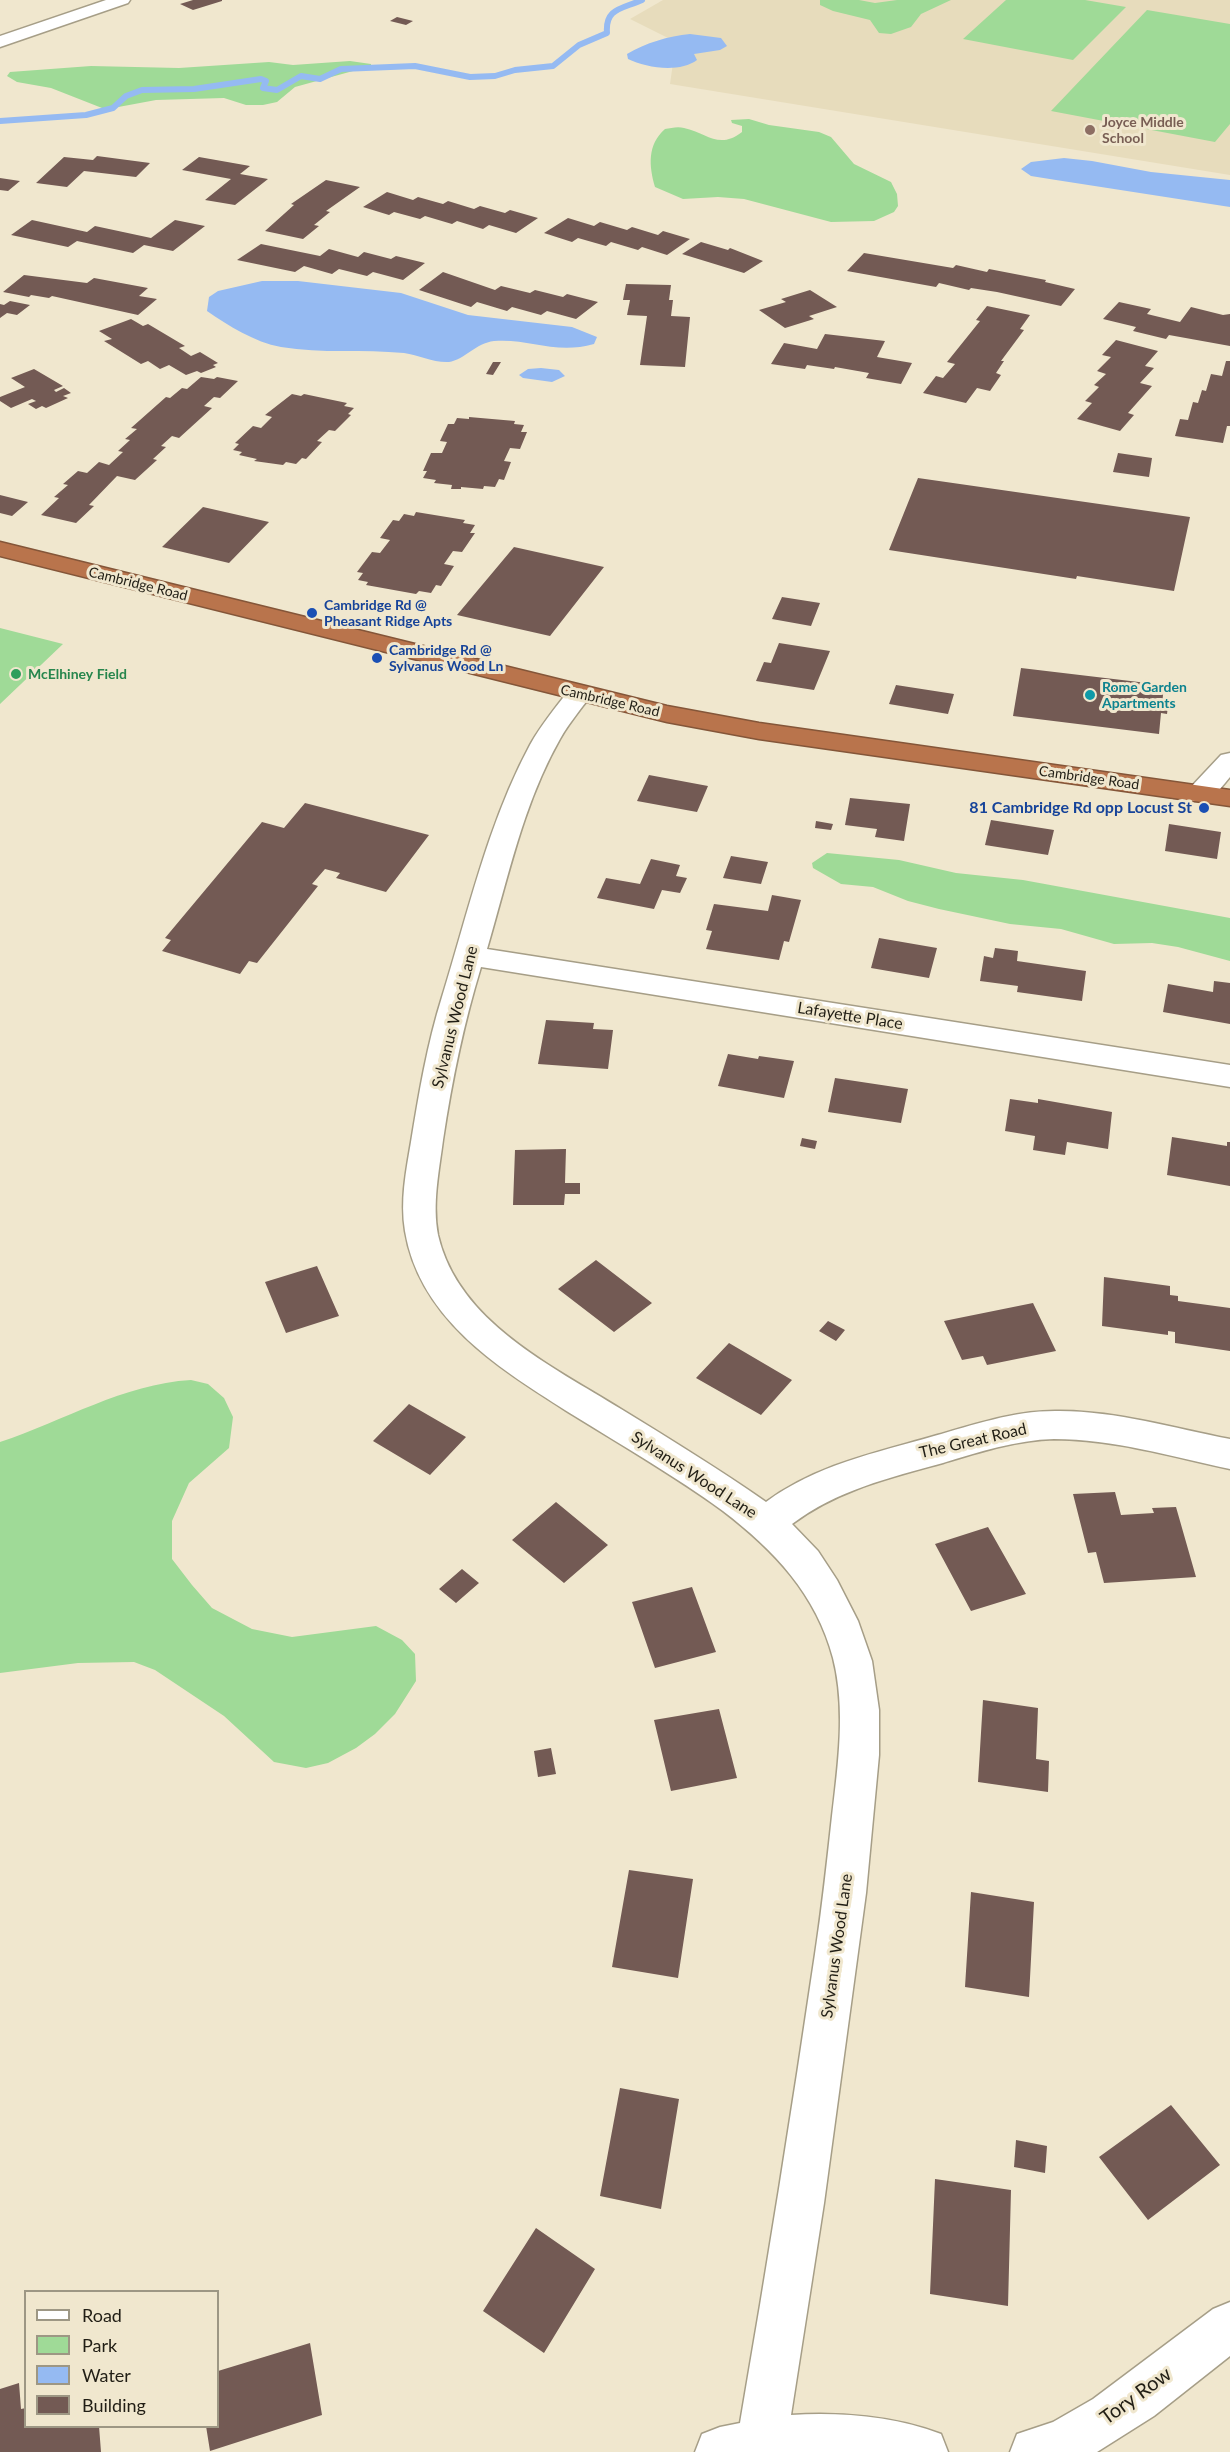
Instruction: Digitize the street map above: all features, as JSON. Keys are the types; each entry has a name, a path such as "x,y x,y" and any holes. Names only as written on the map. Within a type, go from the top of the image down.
{"highway":[{"name":"Cambridge Road","path":"0,549 579,694 668,714 759,731 1230,798"}],"street":[{"path":"0,42 122,0"},
{"name":"Sylvanus Wood Lane","path":"579,694 558,720 542,747 520,797 470,956 442,1053 420,1197 422,1236 446,1293 466,1319 499,1349 725,1493 766,1523 805,1562 832,1605 849,1644 856,1678 859,1710 859,1755 845,1893 801,2203 747,2449"},
{"path":"1200,794 1230,761"},
{"name":"Lafayette Place","path":"470,956 1230,1076"},
{"name":"The Great Road","path":"766,1523 798,1499 844,1476 1003,1431 1054,1425 1089,1427 1132,1433 1230,1454"},
{"name":"Tory Row","path":"1035,2452 1075,2437 1108,2418 1230,2326"},
{"path":"747,2449 829,2438 858,2440 923,2452"}],"shaded area":[{"name":"Joyce Middle School","path":"663,0 1230,0 1230,175 670,84 676,42 630,19"}],"green space":[{"path":"820,0 859,0 875,3 897,0 951,0 921,14 911,27 891,34 879,33 870,20 833,11 820,5"},
{"path":"1006,0 1085,0 1126,7 1073,60 963,39"},
{"path":"1147,10 1230,24 1230,124 1215,142 1051,111"},
{"path":"350,61 371,64 371,66 295,87 277,102 263,105 246,105 224,98 156,100 102,108 51,88 17,82 7,76 10,72 91,66 179,68 269,62 293,65"},
{"path":"749,119 769,125 819,132 831,137 854,164 891,182 897,194 898,206 894,212 874,221 831,222 744,199 718,197 683,199 655,187 651,164 652,149 665,129 682,127 713,139 726,140 742,132 742,126 732,123 731,120"},
{"name":"McElhiney Field","path":"0,628 63,644 0,704"},
{"path":"827,853 899,860 956,873 1023,880 1230,918 1230,961 1178,947 1152,943 1114,944 1061,929 1010,924 908,901 873,887 841,884 813,868 812,863"},
{"path":"191,1380 208,1384 224,1398 233,1417 229,1448 189,1483 172,1521 172,1559 192,1585 212,1608 252,1629 292,1637 376,1626 402,1640 415,1654 416,1681 395,1714 375,1734 356,1748 328,1763 306,1768 274,1762 224,1716 155,1670 134,1662 78,1663 0,1673 0,1442 141,1388"}],"water":[{"path":"690,34 721,38 727,46 720,50 694,54 697,60 682,67 653,67 628,59 627,54 649,43"},
{"path":"1064,158 1151,172 1230,180 1230,207 1031,176 1021,169 1031,162"},
{"path":"262,281 298,281 401,293 468,315 572,327 597,337 594,344 567,348 494,341 481,345 455,361 443,362 404,353 312,350 271,345 233,328 207,311 209,297 218,291"},
{"path":"528,369 559,370 565,376 552,382 523,378 519,375"}],"building":[{"path":"193,0 222,1 193,10 180,4"},
{"path":"397,17 413,21 406,25 390,21"},
{"path":"97,156 150,163 136,177 84,171 67,187 36,183 64,157 93,160"},
{"path":"199,157 250,166 240,174 268,179 235,205 205,200 231,179 182,170"},
{"path":"0,178 20,181 8,191 0,190"},
{"path":"326,180 360,187 326,211 330,212 314,225 319,226 303,239 265,231 294,205 291,204"},
{"path":"387,192 413,200 418,197 443,204 448,201 474,209 480,206 505,213 510,210 538,218 516,233 489,225 483,229 457,221 452,224 425,216 420,219 394,212 389,215 363,207"},
{"path":"568,218 594,226 600,222 627,230 632,227 658,235 663,231 690,239 667,255 642,247 638,250 611,242 606,246 578,238 572,242 544,233"},
{"path":"32,220 87,232 95,226 151,238 175,220 205,226 173,251 144,245 133,253 77,241 68,247 11,235"},
{"path":"701,242 728,250 730,248 763,261 744,273 682,254"},
{"path":"261,244 320,256 329,249 358,257 364,252 391,259 396,256 425,263 403,280 373,272 367,276 339,269 332,274 304,266 295,272 237,260"},
{"path":"864,253 953,268 956,265 987,272 989,269 1046,280 1045,282 1075,289 1061,306 997,292 971,288 969,290 939,283 936,287 847,271"},
{"path":"443,272 495,290 501,286 530,293 535,290 563,297 567,294 598,302 576,319 547,311 541,315 512,307 507,311 477,302 471,307 419,290"},
{"path":"24,275 87,283 94,278 148,288 139,296 157,299 138,315 52,296 49,298 31,295 29,297 3,292"},
{"path":"626,284 671,285 669,300 673,300 671,316 690,317 685,367 640,365 647,316 627,315 630,300 623,300"},
{"path":"810,290 837,307 809,316 814,319 785,328 759,310 786,302 781,299"},
{"path":"10,301 30,305 17,315 7,313 0,318 0,304 4,305"},
{"path":"1119,302 1151,309 1147,314 1180,322 1191,307 1223,315 1230,314 1230,346 1169,335 1166,339 1133,331 1136,327 1103,319"},
{"path":"987,306 1030,315 1020,329 1024,330 1001,361 1004,361 996,373 1001,375 990,391 977,388 966,403 923,393 936,376 943,378 955,364 947,362 980,321 976,320"},
{"path":"131,319 143,326 148,324 185,346 179,348 191,356 200,352 218,363 213,365 216,367 201,373 197,371 186,375 169,365 160,369 148,361 141,364 104,341 112,339 99,331"},
{"path":"825,334 885,341 877,357 912,363 901,384 866,378 869,373 835,367 834,369 807,365 805,369 771,364 784,343 817,349"},
{"path":"1116,340 1158,351 1145,366 1154,368 1140,383 1152,386 1128,413 1134,415 1120,431 1077,419 1092,403 1085,401 1099,387 1094,385 1106,374 1097,371 1111,357 1102,355"},
{"path":"1226,361 1230,361 1230,426 1227,426 1223,443 1175,436 1180,419 1188,420 1193,402 1198,403 1202,390 1206,391 1211,374 1222,376"},
{"path":"493,362 501,362 493,375 486,374"},
{"path":"34,369 63,386 54,390 56,392 64,388 71,393 63,396 68,398 46,408 42,406 36,409 28,404 36,401 32,399 11,408 0,401 0,397 25,387 11,378"},
{"path":"201,377 238,381 220,398 214,397 204,406 212,408 179,438 172,436 161,446 166,447 153,459 157,460 135,480 117,476 89,505 94,506 76,523 41,515 59,498 54,497 68,485 63,484 78,471 87,473 99,462 109,465 123,452 118,451 130,440 125,439 137,429 131,428 166,397 170,398 182,388 187,389"},
{"path":"292,394 301,396 304,394 347,403 344,406 354,408 348,414 351,415 335,431 329,430 317,441 322,442 306,459 302,458 296,464 286,462 283,465 254,461 257,459 239,455 242,452 233,450 239,444 235,443 253,426 261,428 272,417 265,415"},
{"path":"469,417 515,421 514,424 524,425 521,432 527,432 520,449 510,448 504,461 511,462 504,480 499,479 495,487 451,489 452,485 434,483 436,480 423,478 427,471 423,471 431,453 442,453 447,442 440,441 448,424 454,424 457,418 469,419"},
{"path":"1118,453 1152,458 1149,477 1113,472"},
{"path":"918,478 1190,517 1174,591 1077,576 1076,579 889,550"},
{"path":"0,495 28,502 12,516 0,513"},
{"path":"203,507 269,522 229,563 162,547"},
{"path":"416,512 465,520 463,523 475,525 470,533 475,533 462,552 453,551 444,564 454,566 441,586 436,585 431,593 419,591 416,594 366,585 368,582 358,580 363,573 357,572 372,552 380,553 390,540 380,538 393,520 399,521 404,514 414,516"},
{"path":"514,547 604,567 550,636 457,615"},
{"path":"782,597 820,603 811,626 772,619"},
{"path":"779,643 830,651 814,690 756,681 764,662 771,663"},
{"name":"Rome Garden Apartments","path":"1021,668 1164,685 1162,705 1168,706 1167,714 1161,713 1159,734 1013,716"},
{"path":"896,685 954,694 948,714 889,704"},
{"path":"649,775 708,786 697,812 637,801"},
{"path":"850,798 910,804 904,841 875,837 877,829 845,825"},
{"path":"305,803 429,835 386,892 336,878 340,873 325,869 312,884 318,886 257,963 249,961 240,974 162,951 171,940 165,938 262,822 284,828"},
{"path":"991,820 1054,830 1048,855 985,845"},
{"path":"816,821 833,824 831,830 815,828"},
{"path":"1169,824 1221,832 1217,859 1165,851"},
{"path":"731,856 768,862 761,884 723,878"},
{"path":"651,859 680,865 676,876 687,878 680,893 662,890 654,909 597,898 606,878 640,884"},
{"path":"772,895 801,900 789,942 784,941 779,960 706,949 712,931 706,930 714,904 768,911"},
{"path":"879,938 937,948 929,978 871,968"},
{"path":"995,948 1018,951 1017,961 1086,971 1082,1001 1017,992 1018,986 980,981 984,956 993,958"},
{"path":"1214,981 1230,983 1230,1024 1163,1012 1168,984 1213,992"},
{"path":"546,1020 594,1023 593,1029 613,1030 608,1069 538,1064"},
{"path":"728,1054 758,1059 759,1056 794,1061 784,1098 718,1086"},
{"path":"835,1078 908,1089 901,1123 828,1112"},
{"path":"1010,1099 1038,1103 1038,1099 1112,1112 1108,1149 1067,1142 1065,1155 1033,1150 1035,1136 1005,1131"},
{"path":"1172,1137 1227,1146 1227,1142 1230,1142 1230,1186 1167,1175"},
{"path":"802,1138 817,1141 815,1149 800,1146"},
{"path":"566,1149 565,1183 580,1183 580,1194 565,1194 564,1205 513,1205 515,1150"},
{"path":"596,1260 652,1303 614,1332 558,1289"},
{"path":"317,1266 339,1316 286,1333 265,1282"},
{"path":"1104,1277 1170,1286 1170,1295 1178,1296 1178,1301 1230,1308 1230,1351 1175,1343 1175,1332 1168,1331 1168,1335 1102,1326"},
{"path":"1033,1303 1056,1351 987,1365 983,1356 962,1360 944,1321"},
{"path":"828,1321 845,1330 836,1341 819,1331"},
{"path":"729,1343 792,1380 761,1415 696,1378"},
{"path":"409,1404 466,1437 430,1475 373,1441"},
{"path":"1115,1492 1121,1515 1154,1513 1152,1508 1176,1507 1196,1577 1104,1583 1096,1552 1088,1553 1073,1494"},
{"path":"556,1502 608,1545 564,1583 512,1540"},
{"path":"988,1527 1026,1594 971,1611 935,1544"},
{"path":"462,1569 479,1583 456,1603 439,1589"},
{"path":"692,1587 716,1652 655,1668 632,1602"},
{"path":"983,1700 1038,1708 1036,1759 1049,1761 1048,1792 978,1782"},
{"path":"719,1709 737,1778 671,1791 654,1720"},
{"path":"551,1748 556,1774 538,1777 534,1751"},
{"path":"629,1870 693,1879 678,1978 612,1967"},
{"path":"971,1892 1034,1902 1029,1997 965,1987"},
{"path":"620,2088 679,2099 661,2209 600,2196"},
{"path":"1171,2105 1220,2165 1148,2220 1099,2157"},
{"path":"1016,2140 1047,2146 1045,2173 1014,2167"},
{"path":"935,2179 1011,2190 1008,2306 930,2294"},
{"path":"536,2228 595,2269 544,2353 483,2311"},
{"path":"310,2343 322,2415 210,2451 206,2428 219,2428 219,2371"},
{"path":"19,2383 21,2409 24,2408 24,2428 99,2428 101,2452 0,2452 0,2389"}],"waterway":[{"path":"0,121 86,115 113,108 126,96 142,90 194,89 261,79 266,81 263,88 277,90 301,76 320,79 341,69 415,66 470,77 495,76 515,70 553,66 579,45 607,33 609,19 616,10 642,0"}],"place":[{"name":"Joyce Middle School","path":"1090,130"},
{"name":"Cambridge Rd @ Pheasant Ridge Apts","path":"312,613"},
{"name":"Cambridge Rd @ Sylvanus Wood Ln","path":"377,658"},
{"name":"McElhiney Field","path":"16,674"},
{"name":"Rome Garden Apartments","path":"1090,695"},
{"name":"81 Cambridge Rd opp Locust St","path":"1204,808"}]}
